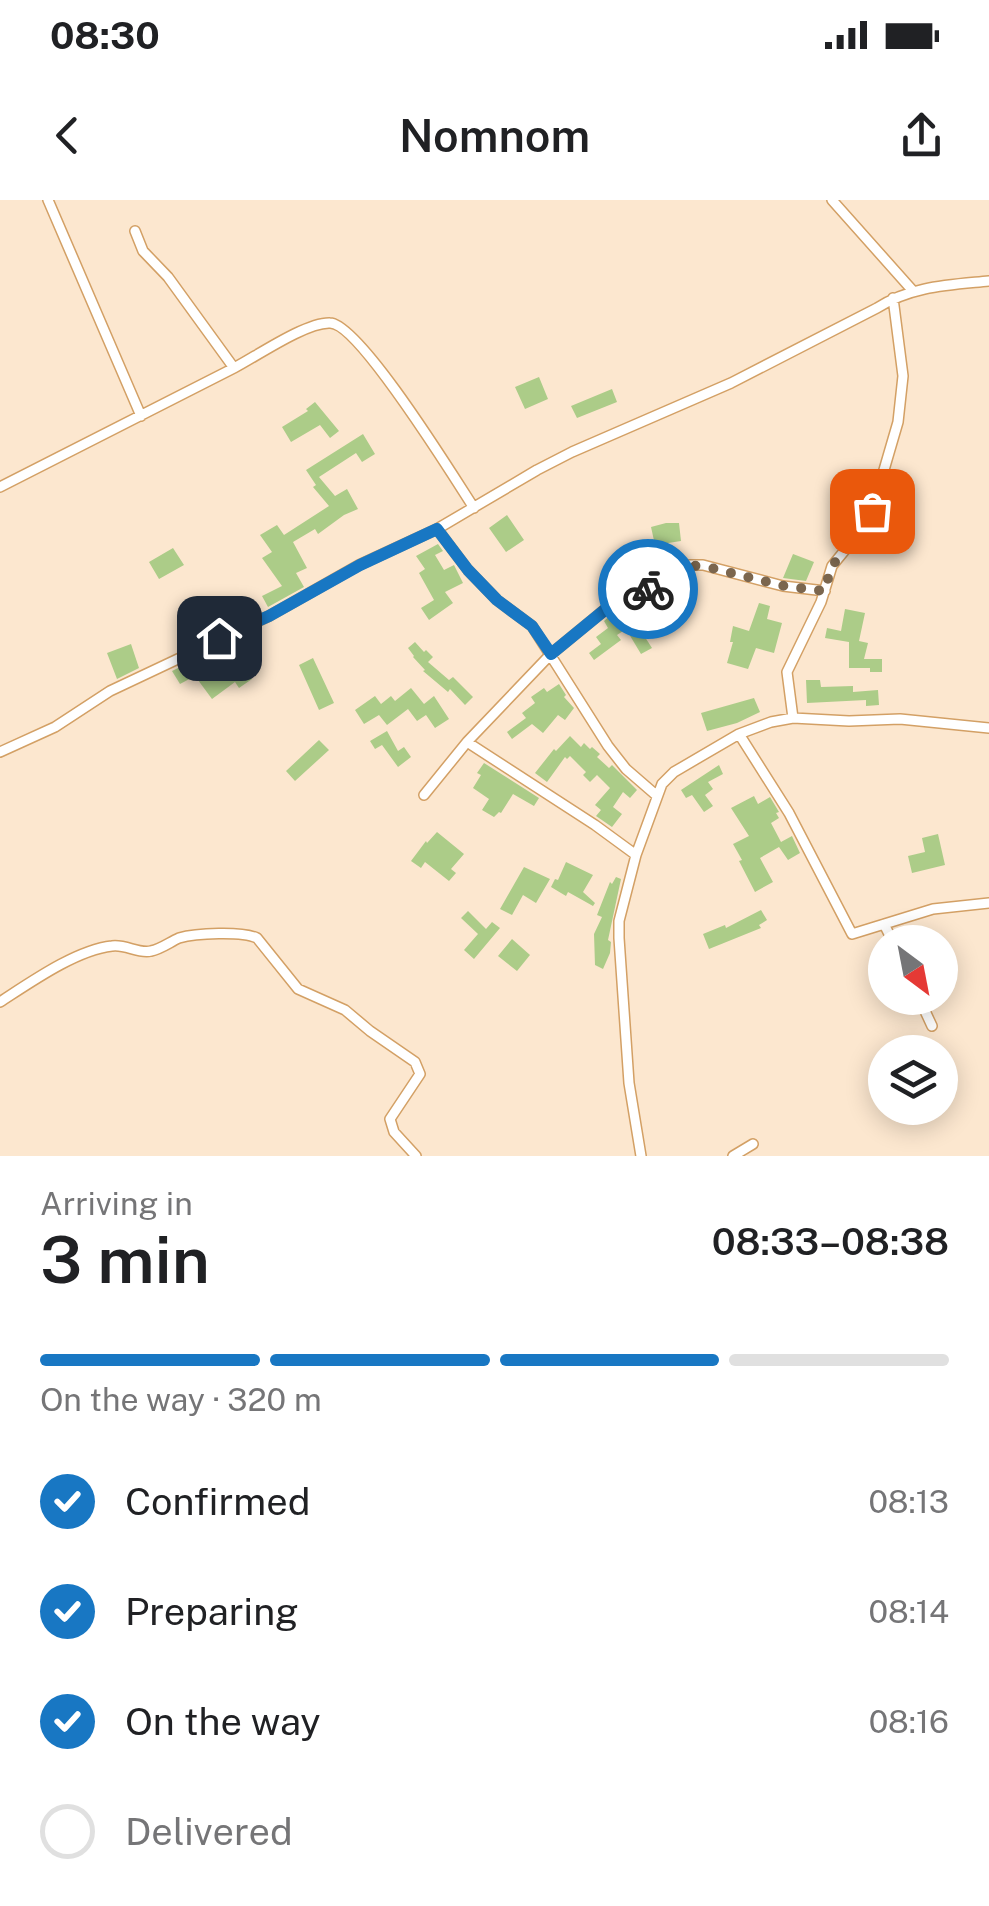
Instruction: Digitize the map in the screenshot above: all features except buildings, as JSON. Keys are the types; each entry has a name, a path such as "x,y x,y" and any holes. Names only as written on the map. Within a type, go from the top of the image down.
{"street":[{"path":"48,200 141,416"},
{"path":"832,200 913,291"},
{"path":"135,231 143,251 168,277 234,368"},
{"path":"0,752 55,727 110,691 269,616 360,565 437,529 572,452 731,383 893,298 913,291 989,281"},
{"path":"792,718 787,672 822,602 832,566 872,511 898,422 903,376 893,298"},
{"path":"0,487 294,335 331,322 360,343 474,508"},
{"path":"437,529 497,600 532,626 608,746 626,769 656,795"},
{"path":"424,795 467,742 551,654 612,604 657,586 674,570 703,566 784,586 824,591"},
{"path":"641,1156 629,1083 618,938 636,854 662,784 674,772 739,734 792,718 900,720 989,728"},
{"path":"739,734 789,813 850,932 855,934 934,908 989,903"},
{"path":"467,742 636,854"},
{"path":"0,1002 47,972 110,946 144,952 194,935 248,934 257,938 298,989 346,1010 415,1062 420,1074 390,1119 390,1126 416,1156"},
{"path":"927,1015 932,1026"},
{"path":"734,1156 753,1144"}],"way so far":[{"path":"648,589 674,570 690,565 824,591 832,566 872,511"}],"route":[{"path":"219,638 437,529 497,600 532,626 551,654 612,604 648,589"}]}
